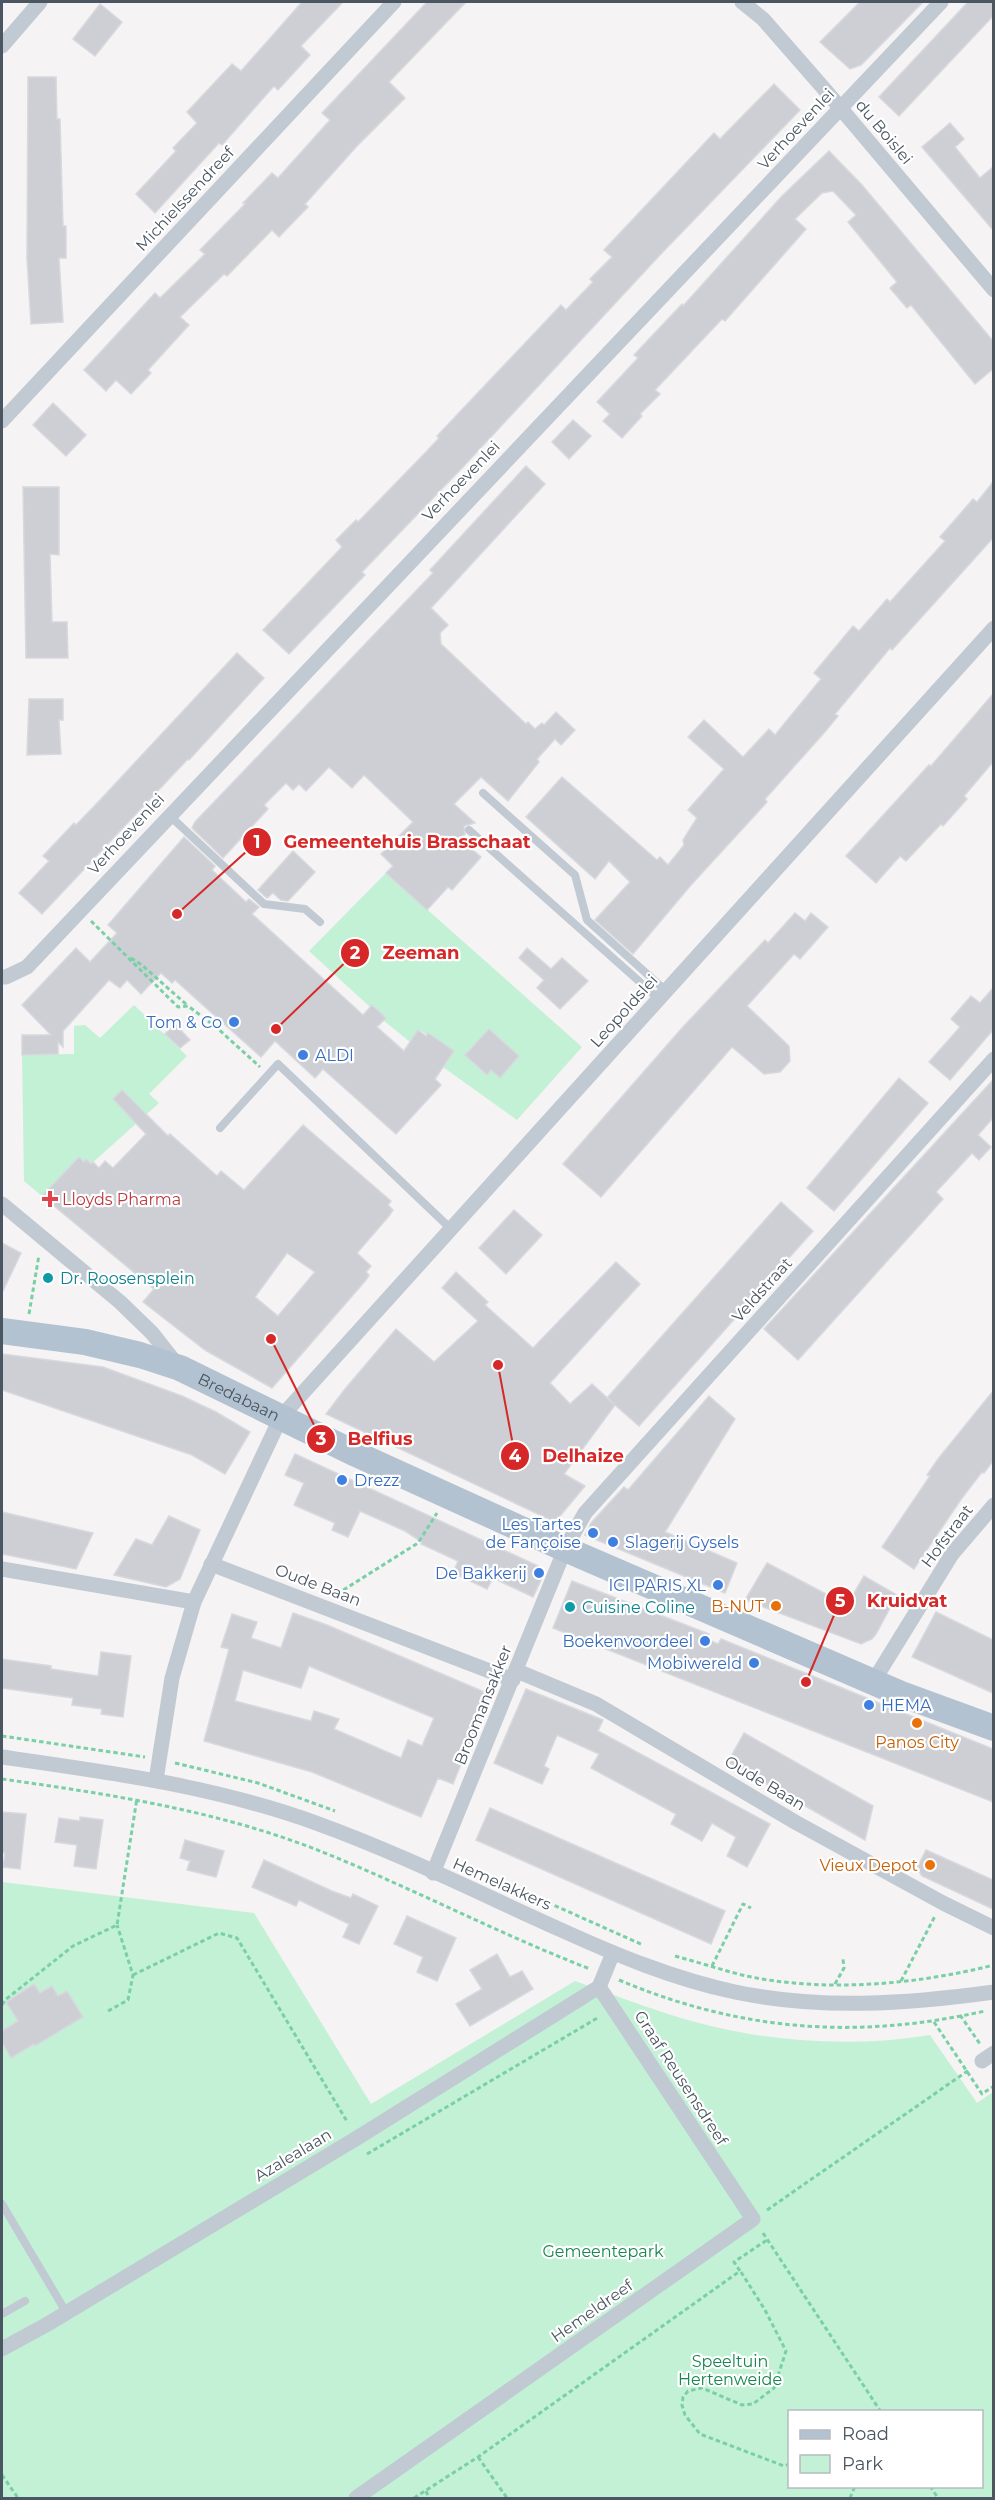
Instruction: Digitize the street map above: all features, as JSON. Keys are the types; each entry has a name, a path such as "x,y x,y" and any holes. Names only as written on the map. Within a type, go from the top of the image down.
{"main road":[{"name":"Bredabaan","path":"14,1332 85,1342 140,1355 180,1368 281,1418 565,1550 873,1682 993,1728"}],"street":[{"path":"2,46 40,2"},
{"name":"Michielssendreef","path":"2,421 394,2"},
{"name":"du Boislei","path":"742,2 763,19 993,290"},
{"name":"Verhoevenlei","path":"2,977 27,967 169,814 941,2"},
{"name":"Leopoldslei","path":"281,1418 993,628"},
{"name":"Veldstraat","path":"565,1550 585,1513 993,1059"},
{"path":"2,1204 120,1302 152,1332 180,1368"},
{"path":"156,1780 172,1678 194,1602 281,1418"},
{"name":"Hofstraat","path":"873,1682 952,1554 993,1505"},
{"name":"Broomansakker","path":"433,1873 565,1550"},
{"name":"Oude Baan","path":"211,1564 596,1704 795,1822 942,1903 993,1928"},
{"path":"2,1569 194,1602"},
{"name":"Hemelakkers","path":"2,1757 156,1780 237,1797 275,1809 320,1824 613,1953 704,1985 796,2002 872,2004 920,2002 993,1992"},
{"path":"599,1987 613,1953"},
{"name":"Azalealaan","path":"2,2349 357,2138 599,1987"},
{"name":"Graaf Reusensdreef","path":"599,1987 753,2219"},
{"name":"Hemeldreef","path":"356,2499 753,2219"}],"lane":[{"path":"483,793 575,875 587,920 663,995"},
{"path":"169,814 264,904 305,909 320,922"},
{"path":"469,830 663,995"},
{"path":"220,1128 278,1064 331,1111 451,1229"},
{"path":"2,2204 66,2312"},
{"path":"2,2314 25,2301"}],"path":[{"path":"80,911 130,957 216,1027 268,1074"},
{"path":"130,957 138,968 178,1007 188,1006"},
{"path":"14,1332 42,1239"},
{"path":"325,1606 339,1592 418,1543 434,1520 444,1494"},
{"path":"2,1736 158,1759 258,1783 342,1813"},
{"path":"2,1779 137,1799 117,1925 134,1975 128,2000 108,2011"},
{"path":"490,1877 650,1948"},
{"path":"712,1966 743,1904 751,1908"},
{"path":"2,2006 5,2000 73,1946 117,1925"},
{"path":"900,1981 930,1927"},
{"path":"134,1975 219,1933 237,1938 357,2138"},
{"path":"671,1955 743,1975 835,1984 948,1976 993,1965"},
{"path":"835,1984 844,1968 843,1959"},
{"path":"993,2010 934,2022 982,2094 993,2086"},
{"path":"961,2017 988,2057"},
{"path":"880,2410 753,2219 967,2071"},
{"path":"767,2240 734,2262 765,2310 786,2351 777,2381 770,2393 753,2404 742,2405 702,2388 688,2391 683,2397 682,2405 685,2415 700,2433 784,2466 788,2464"},
{"path":"414,2499 478,2457 740,2271"},
{"path":"478,2457 507,2499"},
{"path":"2,2475 18,2499"},
{"path":"426,2491 429,2499"}],"green space":[{"path":"386,873 582,1047 517,1120 443,1067 454,1051 419,1030 410,1042 383,1020 385,1017 372,1005 370,1007 309,951"},
{"path":"134,1005 187,1056 149,1094 159,1103 91,1164 87,1159 84,1162 79,1158 42,1196 24,1181 22,1055 74,1054 74,1026 85,1025 100,1038"},
{"name":"Gemeentepark","path":"2,1882 254,1913 371,2104 575,1981 702,2024 766,2036 832,2042 930,2035 977,2103 993,2092 993,2498 2,2498"}],"building":[{"path":"302,2 343,2 301,46 310,55 278,90 274,86 222,145 219,143 155,213 136,194 176,151 173,148 197,123 187,112 232,64 241,71"},
{"path":"427,2 466,2 389,82 405,98 357,146 305,204 308,207 279,237 272,230 227,276 224,274 180,317 189,325 148,370 151,373 131,394 116,380 106,391 84,370 155,293 160,298 205,254 200,250 272,173 278,178 330,120 322,113"},
{"path":"860,2 923,2 861,65 850,69 820,42"},
{"path":"968,2 993,2 993,16 899,116 879,97"},
{"path":"100,4 122,22 95,56 73,39"},
{"path":"28,77 56,77 57,119 60,119 63,226 66,226 66,258 59,258 63,322 31,324 27,258"},
{"path":"774,84 800,110 660,255 362,572 365,575 289,654 263,630 342,547 336,540 356,520 358,522 426,452 439,438 437,436 561,305 566,310 593,282 590,279 612,257 604,250 714,133 720,139"},
{"path":"950,123 964,139 955,147 980,178 993,167 993,230 922,147"},
{"path":"829,151 862,185 993,341 993,369 975,384 911,305 907,308 890,288 897,282 848,222 856,215 833,191 822,193 795,219 806,229 725,321 722,319 655,390 660,394 640,414 642,416 622,438 603,421 610,414 597,402 638,358 634,355 682,304 683,306 782,196"},
{"path":"53,403 86,435 66,456 33,425"},
{"path":"573,420 591,436 569,459 552,442"},
{"path":"526,466 545,484 431,608 448,625 440,633 441,644 526,724 528,722 535,729 542,723 544,725 556,712 575,730 561,745 555,739 537,759 539,762 508,801 481,777 454,804 475,823 464,826 465,834 460,839 481,857 452,890 448,887 427,910 386,873 393,866 381,854 413,822 364,775 352,788 329,767 306,791 299,784 293,790 286,783 264,805 268,809 223,858 192,828 195,822 433,573 430,570"},
{"path":"993,482 993,538 892,650 890,648 835,714 838,716 824,733 765,799 767,802 691,885 633,954 595,920 630,882 609,861 595,879 526,817 562,777 657,860 660,857 668,865 684,845 683,840 697,818 688,810 724,769 688,737 704,720 743,757 769,729 775,735 821,679 814,673 853,626 859,631 887,599 890,602 945,541 940,537 973,499 977,502"},
{"path":"23,487 59,487 59,555 50,554 52,622 67,622 68,658 26,658"},
{"path":"237,653 264,678 42,914 19,893 49,861 43,856 74,823 76,825 101,799"},
{"path":"993,694 993,762 964,796 967,799 943,826 941,824 906,861 900,856 876,883 846,856 929,765 931,766"},
{"path":"29,699 63,699 63,720 59,720 61,754 27,755"},
{"path":"184,837 215,866 212,870 246,902 249,899 259,907 252,914 363,1015 372,1005 386,1018 377,1027 404,1051 418,1030 426,1036 428,1033 454,1051 435,1079 441,1085 396,1134 323,1069 315,1078 275,1041 261,1057 175,980 172,983 161,973 141,994 127,980 120,988 109,980 63,1031 63,1047 58,1042 58,1054 22,1055 22,1035 51,1035 22,1005 76,948 90,962 117,933 108,925"},
{"path":"293,851 315,872 288,901 281,900 273,893 267,898 258,890"},
{"path":"795,913 805,921 811,913 828,927 800,959 794,954 747,1006 789,1046 790,1061 780,1072 764,1074 732,1047 601,1197 563,1164 682,1028 765,940 768,943"},
{"path":"527,948 551,969 562,958 588,981 560,1009 537,988 544,980 519,958"},
{"path":"993,988 993,1030 950,1080 929,1062 960,1027 951,1019 971,996 980,1003"},
{"path":"175,1024 190,1040 180,1048 165,1034"},
{"path":"489,1029 519,1056 500,1078 491,1070 487,1075 465,1055"},
{"path":"899,1078 928,1103 834,1211 807,1188"},
{"path":"993,1080 993,1118 978,1135 991,1147 979,1160 972,1153 936,1192 943,1199 798,1360 764,1329"},
{"path":"122,1090 168,1136 170,1134 217,1176 221,1171 244,1190 303,1125 391,1201 388,1205 393,1210 357,1253 371,1266 366,1272 369,1275 366,1280 272,1388 205,1350 143,1302 154,1289 42,1196 79,1157 84,1162 86,1159 91,1164 93,1162 99,1168 105,1161 113,1168 146,1134 113,1099","holes":["287,1253 315,1272 278,1316 255,1297"]},
{"path":"781,1202 813,1231 639,1426 615,1405 564,1474 585,1486 555,1522 326,1414 396,1329 434,1362 478,1321 442,1288 456,1272 488,1302 485,1305 533,1348 616,1262 640,1284 550,1383 570,1404 592,1384 607,1398"},
{"path":"514,1210 542,1235 506,1274 479,1248"},
{"path":"2,1243 21,1253 2,1293"},
{"path":"2,1354 103,1367 182,1396 250,1432 225,1474 192,1455 2,1390"},
{"path":"993,1391 993,1461 962,1498 914,1569 882,1547 930,1476 927,1475 938,1459"},
{"path":"709,1396 735,1419 665,1532 737,1563 725,1593 585,1535 591,1523 624,1487 628,1490"},
{"path":"295,1454 538,1566 542,1569 542,1578 533,1597 493,1578 487,1589 453,1573 458,1561 421,1544 422,1542 405,1531 360,1511 348,1537 332,1530 335,1523 294,1505 304,1483 285,1475"},
{"path":"2,1512 93,1533 76,1569 2,1554"},
{"path":"169,1516 200,1530 180,1579 166,1587 114,1575 136,1539 152,1545"},
{"path":"767,1563 847,1605 864,1576 897,1595 876,1634 872,1639 861,1644 745,1600"},
{"path":"572,1581 709,1634 707,1639 718,1644 721,1639 993,1749 993,1802 553,1628"},
{"path":"936,1612 993,1640 993,1693 912,1657"},
{"path":"293,1613 327,1625 489,1694 453,1784 438,1778 421,1817 312,1772 204,1741 229,1649 221,1647 232,1614 257,1622 251,1638 281,1648","holes":["309,1666 434,1718 422,1746 408,1740 401,1758 334,1729 339,1719 314,1711 311,1721 235,1701 243,1670 301,1688"]},
{"path":"101,1652 131,1656 123,1717 101,1714 102,1709 72,1705 73,1698 2,1688 2,1659 98,1676"},
{"path":"526,1689 603,1720 598,1731 770,1824 747,1867 727,1856 736,1837 712,1823 702,1841 671,1824 676,1814 591,1768 599,1754 557,1735 544,1766 549,1769 542,1784 494,1763"},
{"path":"744,1733 873,1806 865,1840 728,1762"},
{"path":"490,1808 725,1911 711,1944 476,1840"},
{"path":"2,1812 26,1814 20,1869 3,1867 5,1853 2,1853"},
{"path":"80,1817 103,1820 96,1869 74,1866 77,1845 55,1842 59,1818 80,1821"},
{"path":"185,1840 224,1851 216,1877 187,1870 190,1861 180,1858"},
{"path":"926,1850 993,1880 993,1909 922,1876 917,1868"},
{"path":"264,1860 332,1891 351,1898 353,1894 378,1906 359,1944 343,1937 349,1924 299,1900 296,1906 252,1887"},
{"path":"407,1916 456,1938 437,1981 417,1972 423,1957 394,1944"},
{"path":"497,1954 510,1977 522,1971 533,1989 470,2026 456,2004 482,1989 470,1970"},
{"path":"34,1984 40,1993 52,1986 58,1996 67,1991 83,2017 11,2058 2,2042 2,2031 18,2021 6,2002"}],"place":[{"name":"Gemeentehuis Brasschaat","path":"177,914"},
{"name":"Tom & Co","path":"234,1022"},
{"name":"Zeeman","path":"276,1029"},
{"name":"ALDI","path":"303,1055"},
{"name":"Lloyds Pharma","path":"50,1199"},
{"name":"Dr. Roosensplein","path":"48,1278"},
{"name":"Belfius","path":"271,1339"},
{"name":"Delhaize","path":"498,1365"},
{"name":"Drezz","path":"342,1480"},
{"name":"Les Tartes de Fançoise","path":"593,1533"},
{"name":"Slagerij Gysels","path":"613,1542"},
{"name":"De Bakkerij","path":"539,1573"},
{"name":"ICI PARIS XL","path":"718,1585"},
{"name":"B-NUT","path":"776,1606"},
{"name":"Cuisine Coline","path":"570,1607"},
{"name":"Boekenvoordeel","path":"705,1641"},
{"name":"Mobiwereld","path":"754,1663"},
{"name":"Kruidvat","path":"806,1682"},
{"name":"HEMA","path":"869,1705"},
{"name":"Panos City","path":"917,1723"},
{"name":"Vieux Depot","path":"930,1865"}],"park label":[{"name":"Speeltuin Hertenweide","path":"730,2370"}]}
